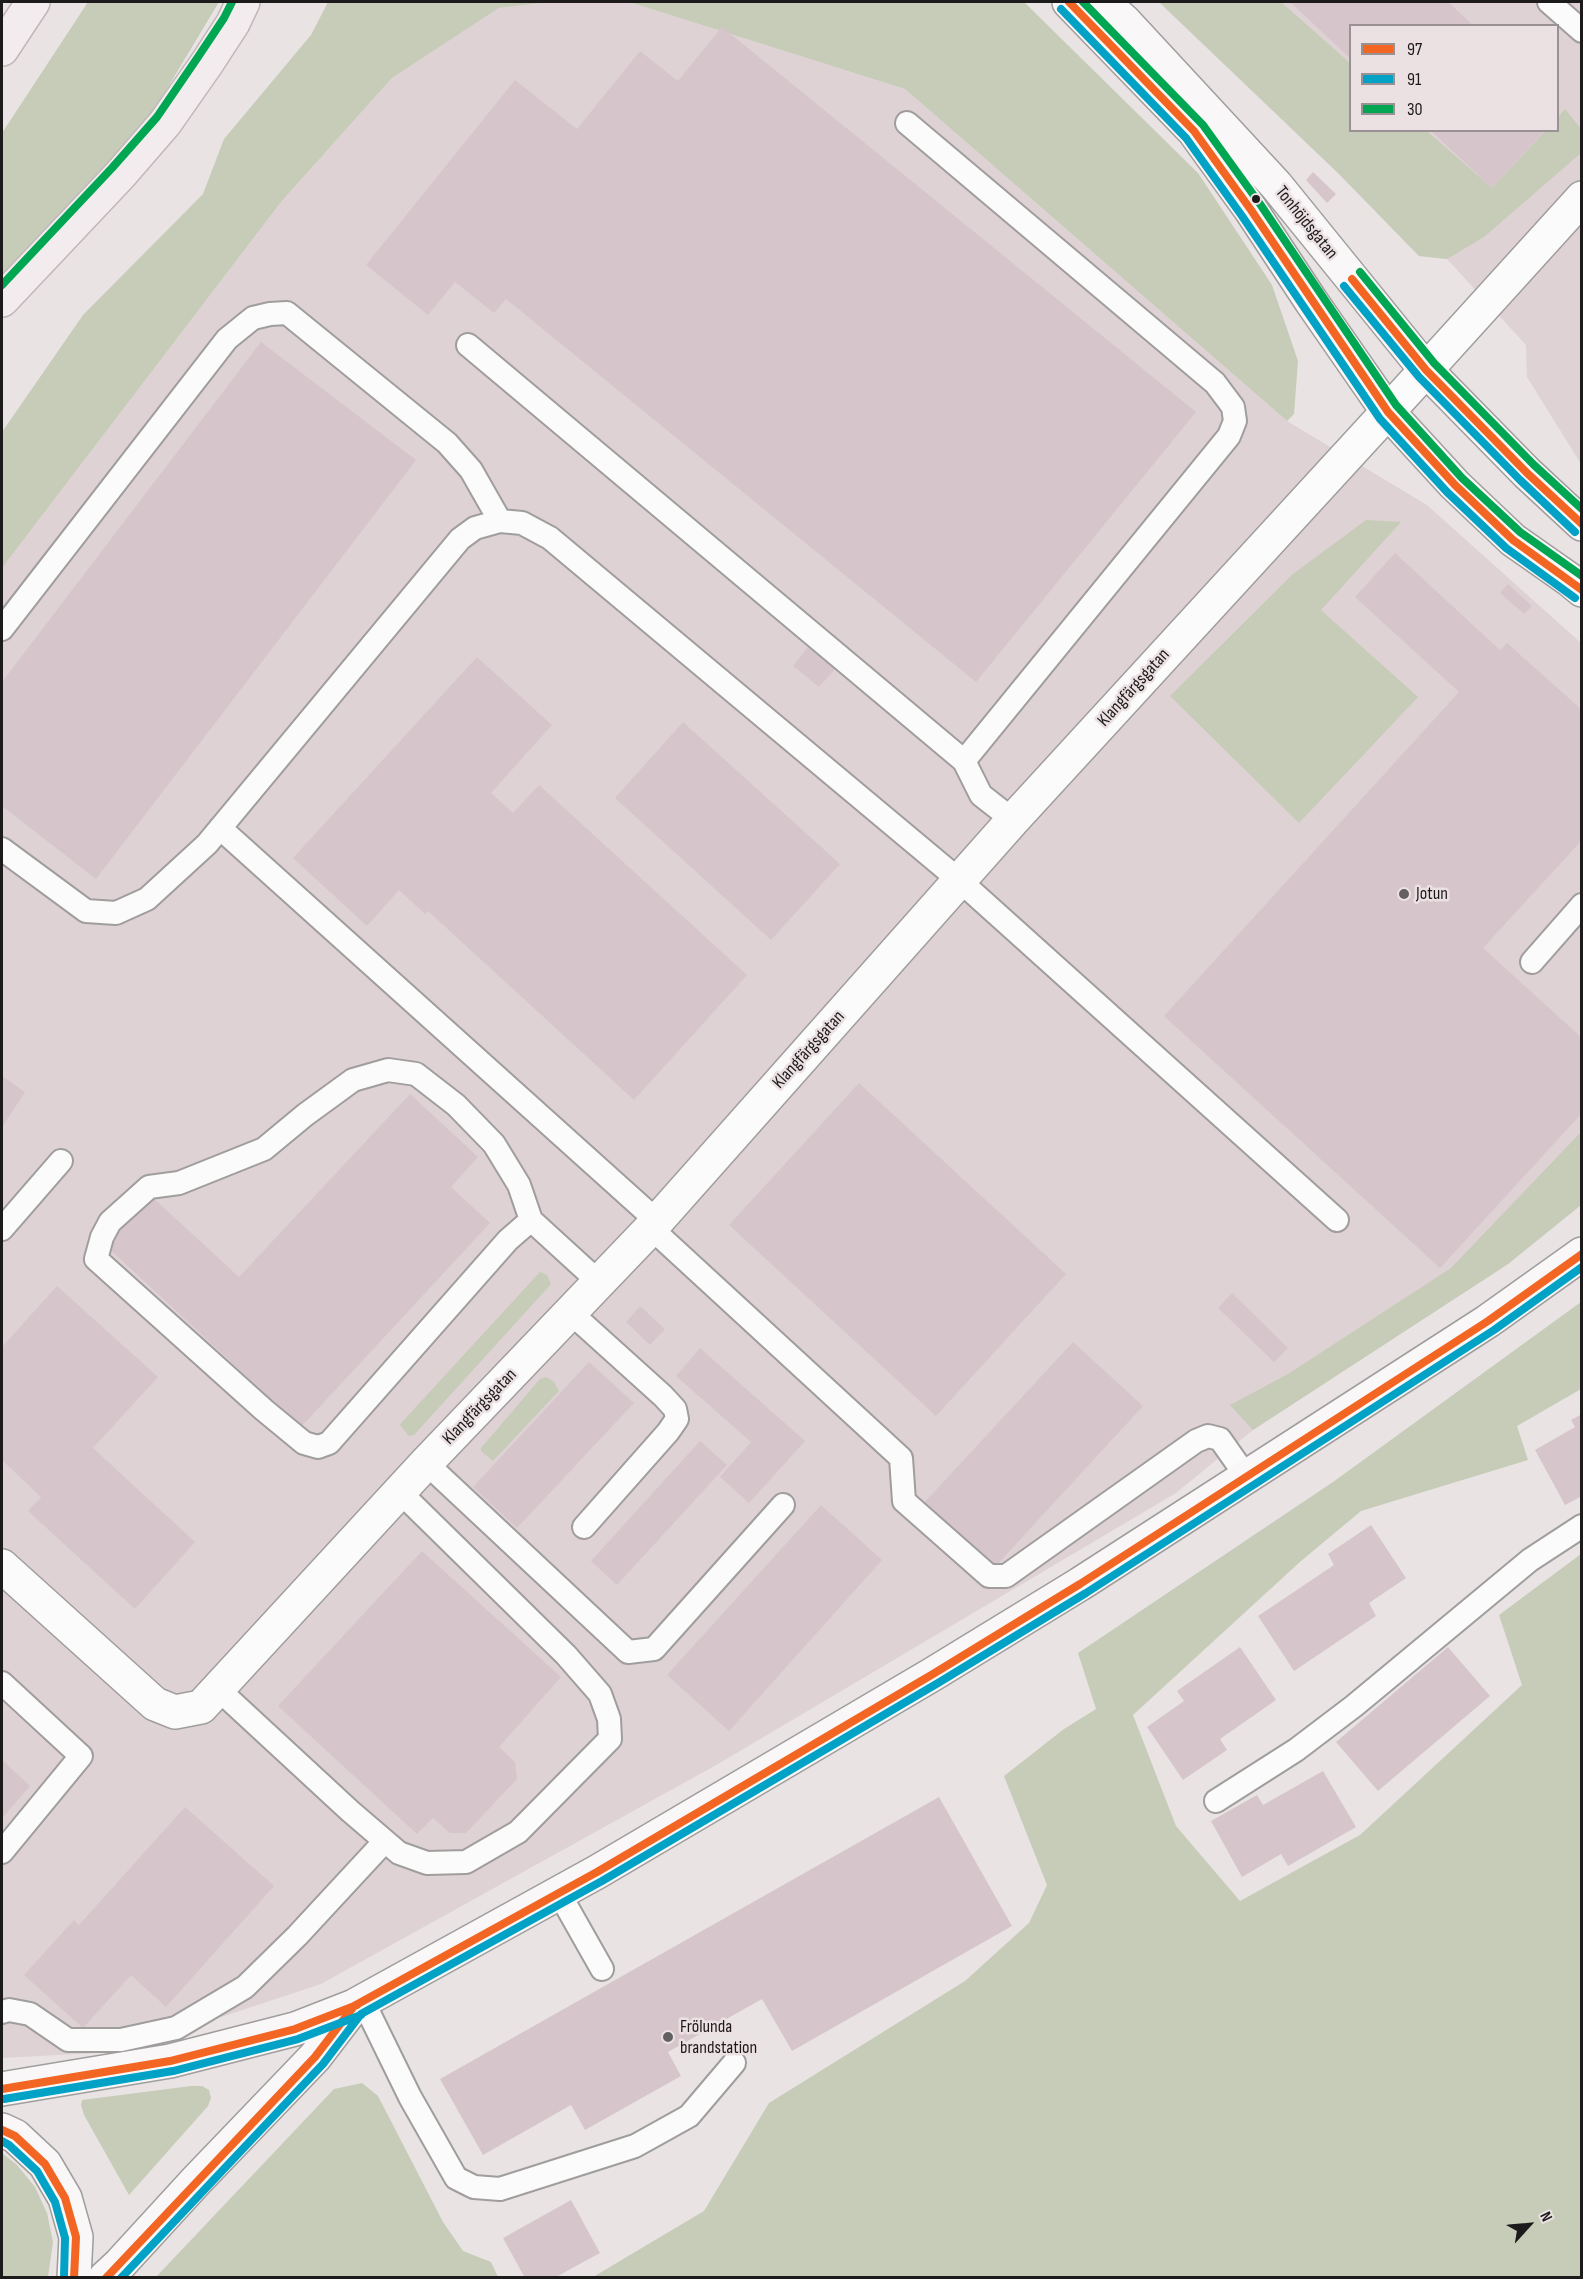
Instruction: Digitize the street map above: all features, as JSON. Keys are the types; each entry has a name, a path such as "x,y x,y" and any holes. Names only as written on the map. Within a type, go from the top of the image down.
{"highway":[{"path":"2,50 33,2"},
{"path":"2,300 120,175 165,123 207,63 243,2"}],"street":[{"name":"Tonhöjdsgatan","path":"1069,2 1194,131 1251,210 1388,412 1455,485 1513,540 1581,590"},
{"name":"Tonhöjdsgatan","path":"1103,2 1124,21 1276,185 1426,370 1527,473 1581,524"},
{"name":"Klangfärgsgatan","path":"2,1566 155,1704 175,1712 201,1707 426,1463 654,1225 1013,820 1581,198"},
{"path":"2,2089 180,2059 295,2029 359,2004 559,1893 933,1674 1080,1584 1488,1321 1581,1254"},
{"path":"105,2277 120,2264 309,2064 359,2004"},
{"path":"2,2130 15,2136 45,2164 65,2198 75,2237 74,2277"}],"lane":[{"path":"1549,2 1581,31"},
{"path":"907,123 1215,383 1233,407 1235,421 1229,436 964,761"},
{"path":"2,629 227,339 253,318 270,314 287,314 447,443 471,470 500,521"},
{"path":"468,345 964,761 981,795 1013,820"},
{"path":"2,849 86,911 116,913 147,900 207,844 460,539 475,528 500,521 522,523 550,538 959,880 1337,1220"},
{"path":"220,828 654,1225 901,1458 904,1501 989,1576 1006,1576 1196,1441 1208,1436 1220,1439 1245,1476"},
{"path":"1532,962 1581,905"},
{"path":"531,1220 507,1240 328,1443 318,1447 303,1443 96,1259 102,1237 110,1222 149,1187 179,1183 264,1149 353,1080 388,1070 416,1074 456,1106 494,1144 519,1185 531,1220 600,1283"},
{"path":"2,1229 61,1161"},
{"path":"571,1313 663,1395 675,1409 676,1419 668,1432 584,1527"},
{"path":"426,1463 628,1652 654,1650 783,1505"},
{"path":"218,1689 399,1853 427,1863 466,1862 518,1832 610,1739 609,1719 600,1694 566,1655 400,1492"},
{"path":"1216,1801 1296,1750 1354,1706 1530,1560 1581,1526"},
{"path":"2,1683 81,1755 2,1852"},
{"path":"2,2012 9,2010 30,2014 68,2040 121,2040 176,2028 245,1987 297,1936 385,1841"},
{"path":"559,1893 602,1969"},
{"path":"359,2004 456,2178 474,2187 500,2188 635,2146 688,2116 734,2063"}],"shaded area":[{"path":"550,2 629,2 905,89 1287,421 1427,505 1581,643 1581,1205 1508,1264 1253,1430 1176,1493 718,1764 321,1984 116,2052 2,2058 2,568 281,202 392,78 499,8"},
{"path":"1159,2 1581,2 1581,464 1527,377 1526,345 1447,259 1419,256 1339,174"}],"green space":[{"path":"88,2 219,2 144,127 2,280 2,133"},
{"path":"328,2 550,2 499,8 392,78 281,202 2,568 2,432 83,315 203,194 224,139 311,35"},
{"path":"629,2 1024,2 1198,173 1272,285 1298,361 1294,414 1287,421 905,89"},
{"path":"1159,2 1281,2 1349,62 1349,132 1428,132 1492,188 1544,132 1559,132 1559,116 1565,109 1581,129 1581,153 1484,237 1447,259 1419,256 1339,174"},
{"path":"1366,520 1401,522 1321,610 1418,697 1299,823 1170,696 1293,574"},
{"path":"1581,1132 1581,1205 1508,1264 1253,1430 1230,1405 1288,1374 1451,1268"},
{"path":"540,1272 547,1275 551,1284 414,1435 409,1436 400,1425 402,1422"},
{"path":"1581,1302 1581,1389 1517,1426 1528,1460 1361,1511 1301,1561 1133,1715 1176,1826 1240,1901 1360,1835 1522,1685 1499,1615 1581,1554 1581,2277 593,2277 704,2211 769,2103 965,1981 1029,1923 1047,1885 1004,1776 1064,1729 1096,1709 1078,1653 1333,1482"},
{"path":"546,1377 554,1382 559,1391 493,1461 481,1451 481,1448 540,1379"},
{"path":"362,2083 378,2096 443,2222 463,2251 491,2262 498,2277 156,2277 334,2089"},
{"path":"202,2086 209,2090 211,2098 208,2106 129,2195 84,2115 82,2100"},
{"path":"2,2153 17,2165 35,2187 47,2213 53,2242 48,2277 2,2277"}],"building":[{"path":"1290,2 1448,2 1472,24 1349,24 1349,57"},
{"path":"722,27 1196,412 976,682 506,299 494,313 455,282 428,315 366,265 515,80 577,129 640,51 678,81"},
{"path":"1432,132 1543,132 1492,188"},
{"path":"1313,172 1336,194 1327,203 1306,180"},
{"path":"261,342 416,460 96,879 2,806 2,682"},
{"name":"Jotun","path":"1395,553 1500,650 1507,643 1582,710 1582,840 1483,948 1582,1038 1582,1113 1440,1268 1164,1016 1459,692 1355,597"},
{"path":"1508,584 1532,606 1524,614 1500,593"},
{"path":"808,647 835,669 819,687 793,666"},
{"path":"477,657 552,725 491,793 513,813 539,785 747,975 634,1100 428,911 425,914 399,890 367,926 293,858"},
{"path":"683,722 840,864 771,940 615,798"},
{"path":"2,1076 25,1092 2,1127"},
{"path":"859,1083 1066,1274 936,1416 729,1225"},
{"path":"410,1094 478,1157 451,1187 490,1223 301,1427 104,1244 150,1195 239,1277"},
{"path":"57,1286 158,1377 93,1448 195,1542 135,1609 28,1511 41,1497 2,1460 2,1347"},
{"path":"1232,1293 1288,1348 1274,1362 1218,1308"},
{"path":"640,1306 665,1329 650,1345 626,1322"},
{"path":"1073,1342 1143,1406 993,1569 923,1504"},
{"path":"700,1348 805,1441 749,1503 720,1477 751,1442 676,1376"},
{"path":"589,1362 634,1403 517,1528 473,1487"},
{"path":"1582,1414 1582,1496 1565,1505 1535,1450 1575,1427 1571,1420"},
{"path":"700,1441 727,1465 617,1585 591,1561"},
{"path":"821,1505 882,1560 729,1731 667,1675"},
{"path":"1371,1525 1406,1578 1369,1603 1376,1616 1294,1671 1258,1616 1334,1565 1328,1554"},
{"path":"422,1551 561,1677 499,1747 515,1762 517,1779 466,1833 450,1833 433,1818 417,1834 278,1706"},
{"path":"1240,1647 1276,1700 1220,1739 1227,1750 1183,1780 1147,1727 1184,1701 1177,1691"},
{"path":"1448,1647 1490,1696 1378,1791 1336,1742"},
{"path":"2,1760 30,1786 2,1818"},
{"path":"1323,1771 1356,1827 1288,1866 1281,1854 1242,1877 1211,1821 1257,1795 1263,1805"},
{"path":"939,1797 1012,1926 792,2051 762,1999 668,2052 681,2076 585,2130 571,2105 483,2155 440,2079"},
{"path":"185,1807 274,1886 166,2007 131,1975 83,2028 24,1975 74,1920 79,1925"},
{"path":"571,2200 600,2253 554,2278 525,2278 503,2238"}],"transit line":[{"name":"30","path":"2,285 157,117 224,18 232,2"},
{"name":"97","path":"1069,2 1194,131 1251,210 1388,412 1455,485 1513,540 1582,590"},
{"name":"30","path":"1083,2 1203,125 1260,204 1396,405 1462,478 1520,532 1582,576"},
{"name":"91","path":"1061,9 1186,138 1380,419 1447,492 1506,548 1575,598"},
{"name":"30","path":"1360,272 1434,363 1534,465 1582,509"},
{"name":"97","path":"1352,279 1426,370 1527,473 1582,524"},
{"name":"91","path":"1344,286 1419,377 1520,480 1575,532"},
{"name":"97","path":"106,2278 315,2057 354,2006 597,1872 933,1674 1080,1584 1488,1321 1582,1254"},
{"name":"91","path":"121,2278 323,2064 361,2014 602,1881 1086,1593 1494,1330 1582,1267"},
{"name":"97","path":"2,2089 170,2061 295,2029 357,2005"},
{"name":"91","path":"4,2099 173,2071 298,2039 361,2015"},
{"name":"97","path":"2,2130 15,2136 45,2164 65,2198 76,2237 74,2278"},
{"name":"91","path":"2,2141 37,2171 55,2202 65,2238 64,2277"}],"place":[{"name":"Jotun","path":"1404,894"},
{"name":"Frölunda brandstation","path":"668,2037"}]}
